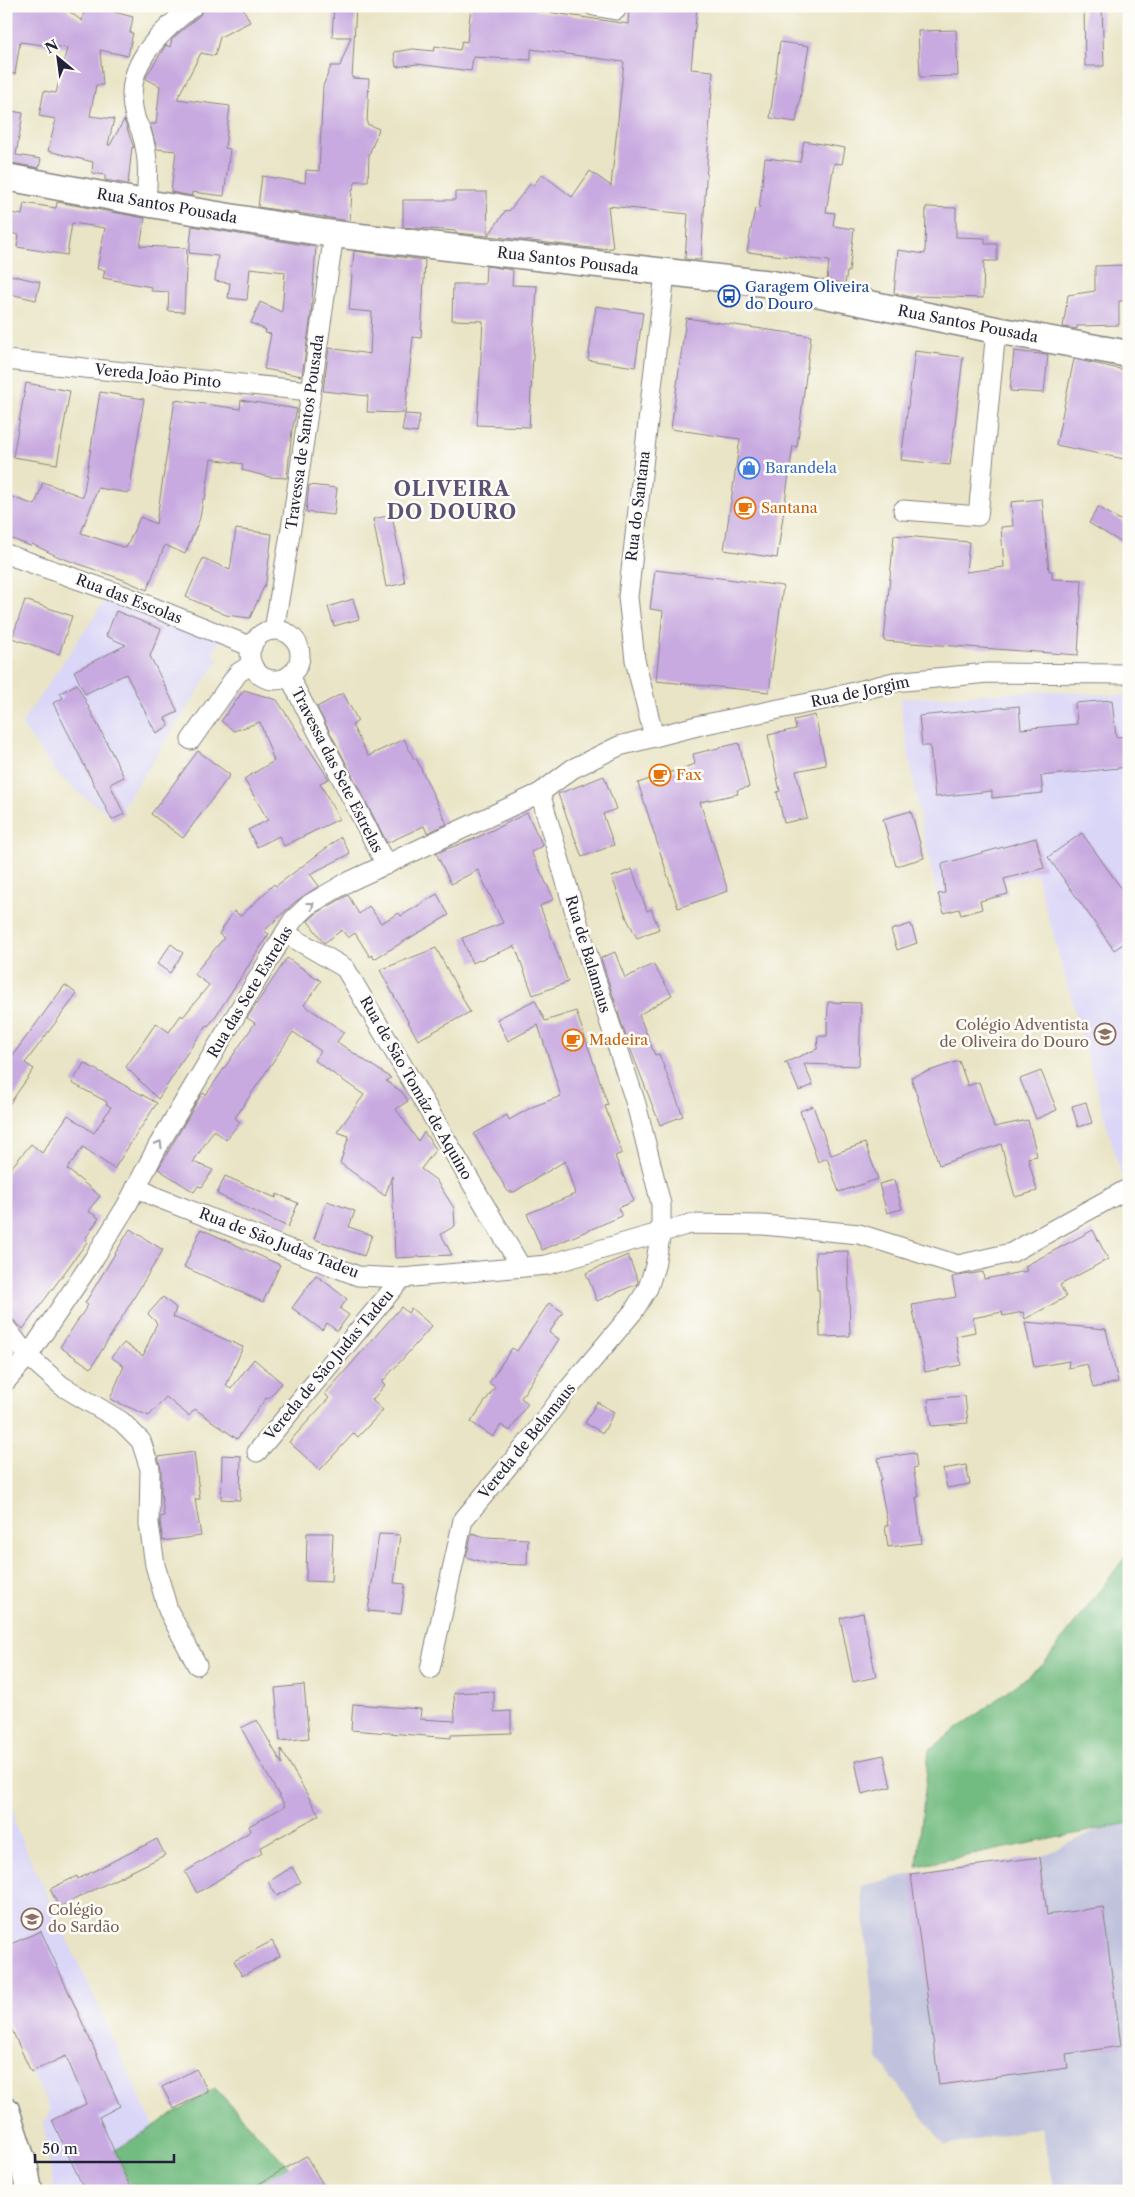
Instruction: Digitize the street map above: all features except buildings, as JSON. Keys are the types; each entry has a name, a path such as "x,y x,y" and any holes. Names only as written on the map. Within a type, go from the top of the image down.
{"street":[{"path":"145,203 148,181 147,158 141,131 135,118 131,96 135,70 147,51 168,26 193,6"},
{"path":"594,6 616,10"},
{"name":"Rua Santos Pousada","path":"6,177 145,203 334,234 772,284 996,330 1129,354"},
{"name":"Travessa de Santos Pousada","path":"274,630 293,516 334,234"},
{"name":"Rua do Santana","path":"654,737 635,660 628,597 665,273"},
{"path":"903,510 978,516 996,330"},
{"name":"Vereda João Pinto","path":"6,360 310,391"},
{"name":"Rua das Escolas","path":"6,554 125,596 252,655"},
{"path":"190,740 252,655 260,635 274,630 289,634 299,647 299,663 289,676 275,679 268,678 261,675 252,655"},
{"name":"Rua de Jorgim","path":"654,737 701,725 823,700 894,682 988,673 1129,674"},
{"name":"Travessa das Sete Estrelas","path":"289,676 386,865"},
{"name":"Rua das Sete Estrelas","path":"6,1381 28,1356 93,1260 293,920 310,904 346,883 540,793 572,769 619,746 654,737"},
{"name":"Rua de Balamaus","path":"540,793 584,943 636,1104 661,1204 661,1232"},
{"name":"Rua de São Tomáz de Aquino","path":"285,933 345,968 522,1268"},
{"name":"Rua de São Judas Tadeu","path":"136,1187 156,1197 358,1276 402,1278 547,1265 690,1224 763,1225 860,1234 958,1265 1011,1253 1129,1188"},
{"name":"Vereda de Belamaus","path":"430,1669 463,1520 526,1445 564,1394 633,1312 648,1288 655,1266 661,1232"},
{"name":"Vereda de São Judas Tadeu","path":"257,1452 402,1278"},
{"path":"6,1328 28,1356 62,1386 120,1421 141,1441 150,1469 149,1524 155,1565 168,1610 197,1665"},
{"path":"6,2110 29,2191"}],"shaded area":[{"path":"108,596 221,639 212,655 219,659 115,819 79,793 56,772 21,724"},
{"name":"Colégio Adventista de Oliveira do Douro","path":"1043,691 1129,696 1129,1173 1121,1176 1036,874 938,896 923,835 899,699"},
{"name":"Colégio do Sardão","path":"6,1777 16,1819 13,1821 183,2191 54,2191 43,2122 47,2119 50,2110 6,2017"},
{"path":"1129,1816 1129,2191 1055,2191 1042,2127 945,2146 878,2059 861,1886 911,1874 1040,1857"}],"green space":[{"path":"1129,1552 1129,1823 917,1866 929,1750 1043,1665"},
{"path":"215,2088 311,2191 127,2191 111,2153"}],"place":[{"name":"Garagem Oliveira do Douro","path":"729,296"},
{"name":"Barandela","path":"749,468"},
{"name":"Santana","path":"745,508"},
{"name":"Fax","path":"660,775"},
{"name":"Colégio Adventista de Oliveira do Douro","path":"1105,1034"},
{"name":"Madeira","path":"573,1040"},
{"name":"Colégio do Sardão","path":"32,1919"}],"district":[{"name":"OLIVEIRA DO DOURO","path":"452,500"}]}
